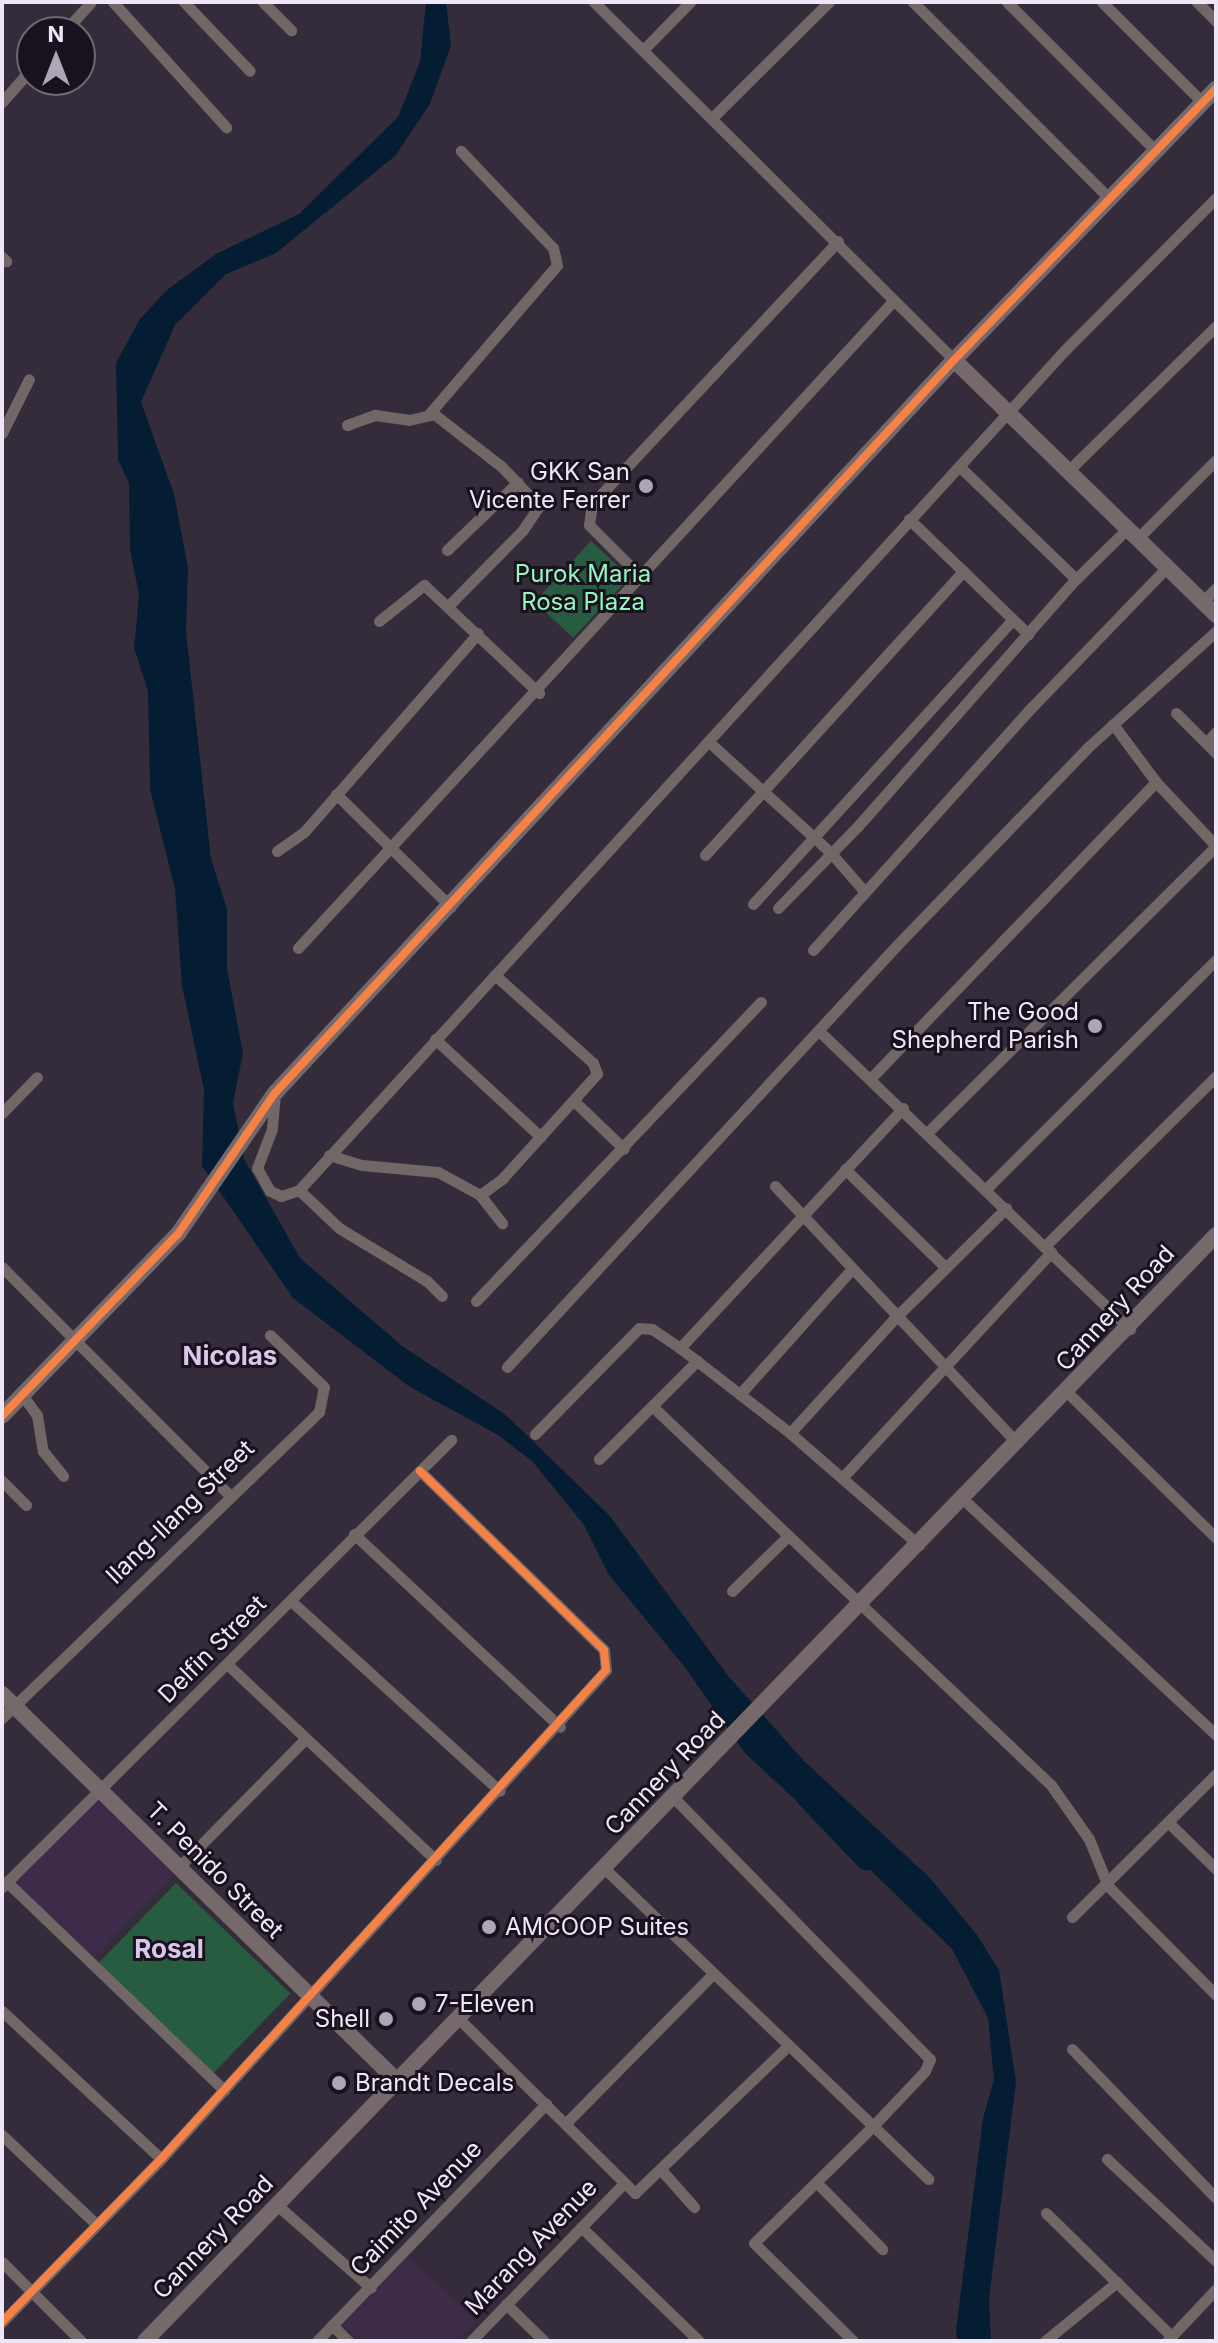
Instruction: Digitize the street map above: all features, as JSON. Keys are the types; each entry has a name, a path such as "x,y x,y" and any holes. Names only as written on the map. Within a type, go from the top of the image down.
{"street":[{"path":"113,2 226,127"},
{"path":"184,2 250,71"},
{"path":"263,2 291,30"},
{"path":"594,2 1216,615"},
{"path":"644,49 690,2"},
{"path":"713,117 829,2"},
{"path":"913,2 1109,198"},
{"path":"1007,2 1155,150"},
{"path":"1102,2 1202,102"},
{"path":"1197,2 1216,21"},
{"path":"2,102 16,86"},
{"path":"2,1416 79,1342 188,1221 275,1093 451,907 954,360 1216,89"},
{"path":"347,425 375,415 409,420 429,414 557,265 553,248 461,151"},
{"path":"275,1093 272,1129 257,1168 275,1194 299,1190 909,519 1216,198"},
{"path":"642,578 589,525 592,504 838,241"},
{"path":"298,948 539,693 894,300"},
{"path":"1069,470 1216,326"},
{"path":"2,433 29,379"},
{"path":"429,414 443,418 518,482 540,510 449,605"},
{"path":"778,908 1076,579 1216,460"},
{"path":"959,466 1076,579"},
{"path":"447,550 518,482"},
{"path":"909,519 1028,634"},
{"path":"813,950 864,891 1168,566"},
{"path":"705,855 963,571"},
{"path":"379,621 417,586 432,588 539,693"},
{"path":"1203,601 1216,588"},
{"path":"753,904 816,839 1012,620"},
{"path":"507,1367 819,1031 1113,724 1216,631"},
{"path":"277,851 295,841 478,633"},
{"path":"1176,713 1216,753"},
{"path":"928,1132 1216,846 1156,782 1113,724"},
{"path":"1206,743 1216,732"},
{"path":"709,742 831,853 864,891"},
{"path":"871,1078 1156,782"},
{"path":"336,794 451,907"},
{"path":"986,1189 1216,960"},
{"path":"480,1195 502,1179 597,1074 593,1063 495,975"},
{"path":"476,1301 761,1002"},
{"path":"819,1031 903,1108 1130,1329"},
{"path":"435,1039 541,1137"},
{"path":"842,1478 1048,1249 1216,1076"},
{"path":"2,1113 37,1077"},
{"path":"574,1101 624,1149"},
{"path":"680,1348 903,1108"},
{"path":"329,1155 343,1162 438,1172 480,1195 502,1223"},
{"path":"845,1169 946,1268"},
{"path":"775,1186 941,1367 1017,1443"},
{"path":"299,1190 339,1228 427,1281 442,1296"},
{"path":"790,1433 896,1317 1006,1208"},
{"name":"Cannery Road","path":"145,2341 1130,1329 1216,1235"},
{"path":"2,1267 228,1494"},
{"path":"740,1394 851,1270"},
{"path":"535,1434 639,1328 652,1329 790,1433 919,1545"},
{"name":"Ilang-Ilang Street","path":"6,1706 228,1494 319,1412 326,1395 324,1387 270,1335"},
{"path":"599,1459 697,1361"},
{"path":"1068,1393 1216,1538"},
{"path":"23,1396 37,1415 43,1451 63,1476"},
{"path":"652,1406 1051,1785 1089,1839 1108,1886 1216,1995"},
{"name":"Delfin Street","path":"5,1884 451,1440"},
{"path":"2,2322 161,2159 560,1727 606,1670 608,1656 420,1471"},
{"path":"2,1481 26,1505"},
{"path":"964,1500 1216,1735"},
{"path":"354,1534 560,1727"},
{"path":"732,1591 788,1536"},
{"path":"291,1601 500,1791"},
{"path":"228,1665 436,1860"},
{"name":"T. Penido Street","path":"6,1706 99,1789 396,2080"},
{"path":"178,1868 306,1738"},
{"path":"1072,1917 1108,1886 1216,1774"},
{"path":"674,1798 928,2054 931,2063 817,2183 754,2243 853,2341"},
{"path":"1169,1823 1216,1869"},
{"path":"605,1869 928,2179"},
{"path":"5,1884 224,2090"},
{"path":"566,2123 713,1974"},
{"path":"2,2011 161,2159"},
{"path":"458,2018 566,2123 623,2184 638,2193 663,2172 788,2046"},
{"path":"1072,2049 1216,2198"},
{"name":"Caimito Avenue","path":"317,2341 546,2104"},
{"path":"2,2135 96,2224"},
{"path":"1107,2159 1216,2261"},
{"path":"663,2172 694,2207"},
{"path":"817,2183 882,2249"},
{"name":"Marang Avenue","path":"471,2341 623,2184"},
{"path":"277,2205 371,2288"},
{"path":"1046,2213 1117,2282 1169,2339 1216,2289"},
{"path":"581,2227 699,2341"},
{"path":"2,2262 81,2341"},
{"path":"1045,2341 1117,2282"},
{"path":"506,2304 544,2341"},
{"path":"332,2325 348,2341"}],"shaded area":[{"path":"96,1799 174,1875 92,1960 13,1885"},
{"path":"409,2256 476,2322 457,2341 359,2341 342,2325"}],"green space":[{"name":"Purok Maria Rosa Plaza","path":"591,541 630,577 573,638 534,602"},
{"path":"176,1883 290,1993 213,2073 99,1963"}],"water":[{"path":"426,2 446,2 451,45 430,104 395,156 276,253 226,274 175,325 141,402 174,494 188,568 186,632 211,859 227,909 227,969 243,1053 233,1103 244,1159 300,1258 402,1346 506,1415 609,1515 729,1677 804,1761 930,1878 977,1935 999,1970 1016,2082 989,2299 991,2341 957,2341 983,2118 994,2080 988,2018 952,1949 861,1861 824,1817 802,1806 745,1753 684,1666 609,1575 584,1525 533,1462 498,1435 410,1387 293,1298 202,1166 204,1090 182,986 175,889 150,789 148,691 134,648 139,595 130,549 129,483 118,460 116,363 140,319 167,290 216,254 299,214 398,117 420,62"}],"waterway":[{"path":"807,1797 866,1859"}],"cycle path":[{"path":"2,1416 178,1234 275,1093 954,360 1216,89"},
{"path":"2,2322 161,2159 606,1670 604,1650 420,1471"}],"place":[{"name":"GKK San Vicente Ferrer","path":"646,486"},
{"name":"The Good Shepherd Parish","path":"1095,1026"},
{"name":"AMCOOP Suites","path":"489,1927"},
{"name":"7-Eleven","path":"419,2004"},
{"name":"Shell","path":"386,2019"},
{"name":"Brandt Decals","path":"339,2083"}],"district":[{"name":"Nicolas","path":"230,1356"},
{"name":"Rosal","path":"169,1949"}]}
